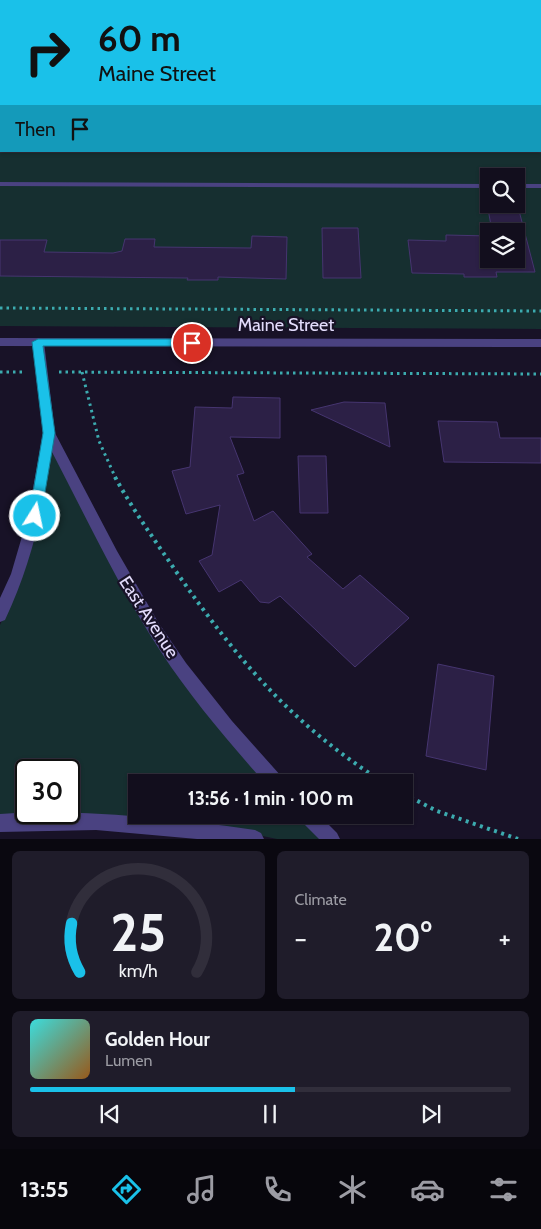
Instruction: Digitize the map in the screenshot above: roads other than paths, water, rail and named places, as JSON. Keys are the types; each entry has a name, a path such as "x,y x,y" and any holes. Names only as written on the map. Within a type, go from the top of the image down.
{"street":[{"name":"Maine Street","path":"0,342 541,344"},
{"path":"0,615 18,574 35,516 49,433 38,342"},
{"name":"East Avenue","path":"49,433 121,575 154,629 208,705 268,774"},
{"path":"0,823 82,820 165,825 255,839"},
{"path":"316,824 331,839"}],"lane":[{"path":"0,184 480,186"},
{"path":"525,186 541,186"}]}
